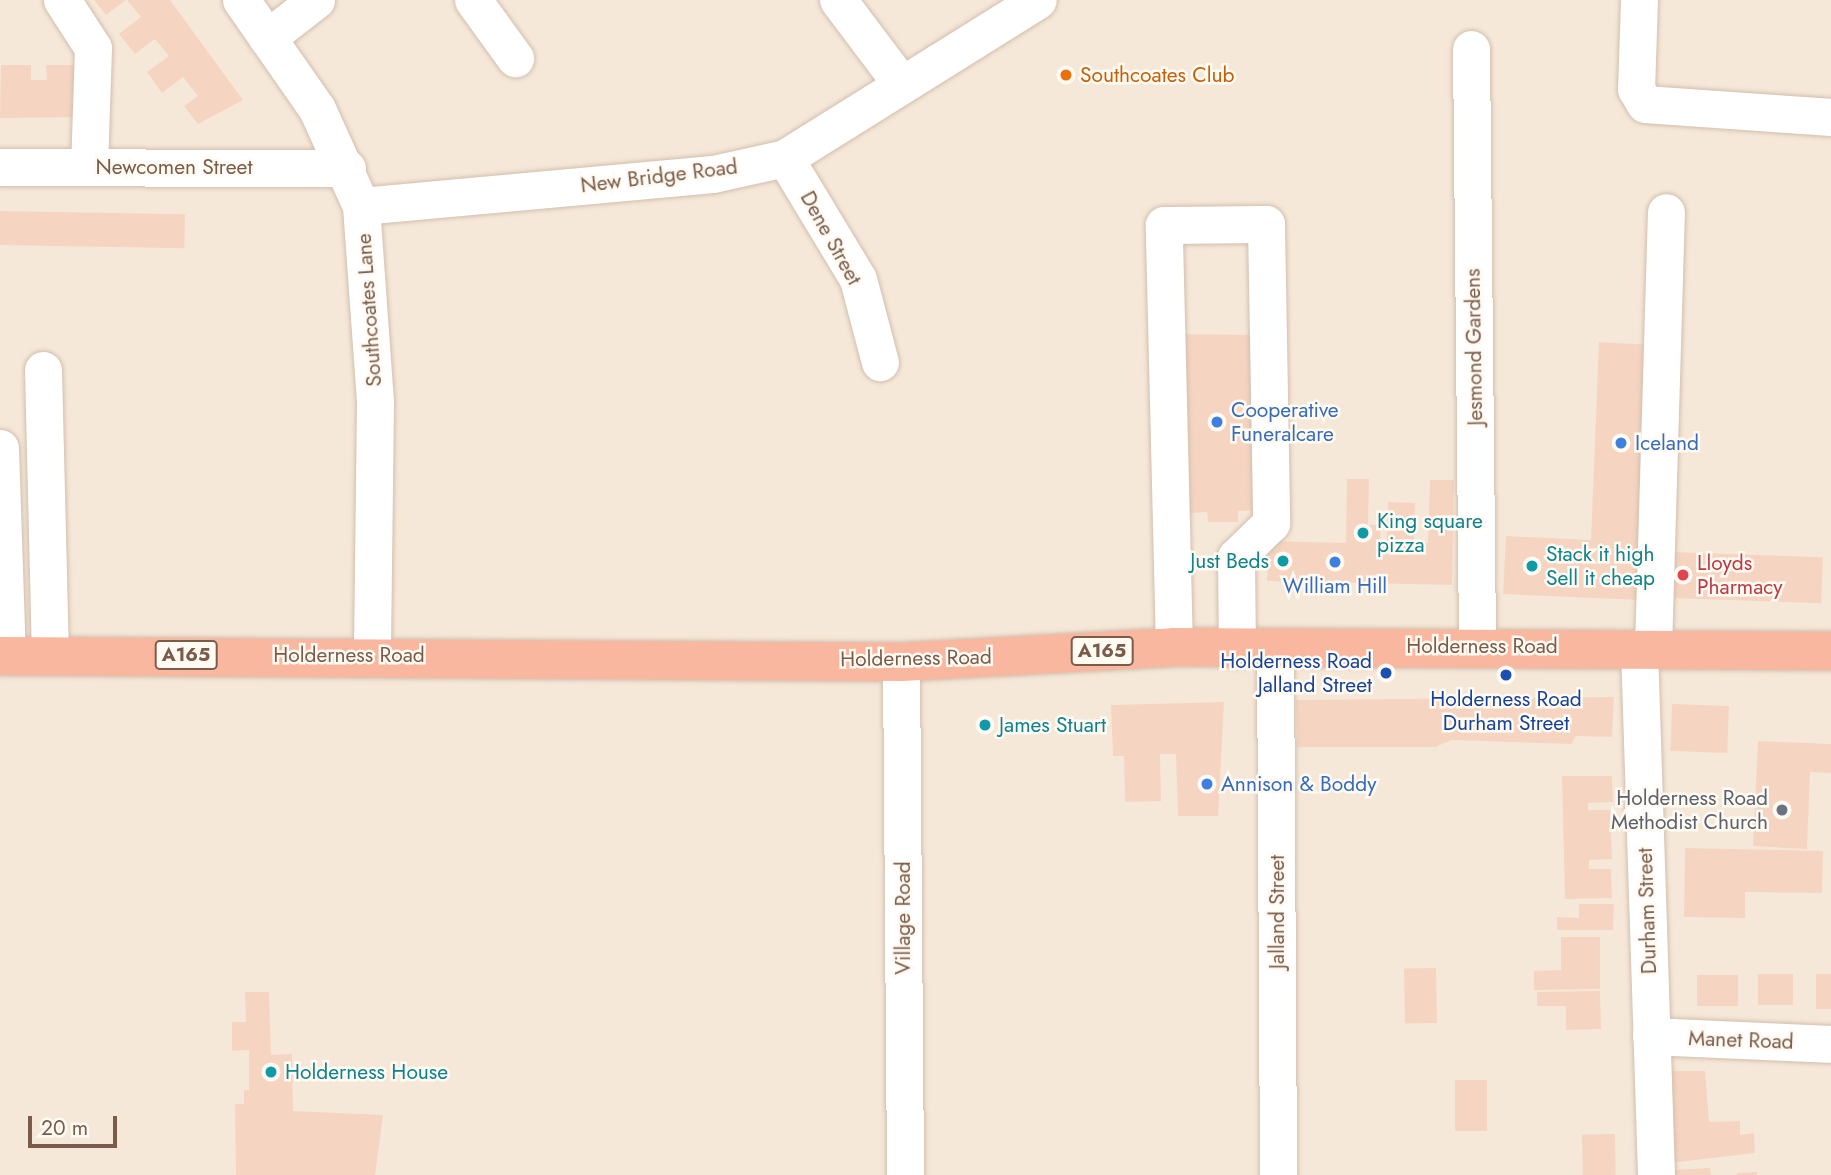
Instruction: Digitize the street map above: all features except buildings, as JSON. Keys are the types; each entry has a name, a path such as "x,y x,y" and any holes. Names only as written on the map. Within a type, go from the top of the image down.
{"highway":[{"name":"Holderness Road","path":"4,656 372,654 901,662 1174,647 1275,649 1477,645 1831,651"}],"street":[{"path":"62,0 93,48 89,167"},
{"name":"Southcoates Lane","path":"241,0 317,109 347,168 361,206 375,403 372,654"},
{"path":"267,38 316,0"},
{"path":"473,0 515,58"},
{"path":"838,0 902,85"},
{"name":"New Bridge Road","path":"361,206 713,174 785,158 1038,0"},
{"path":"1639,0 1636,89 1645,104 1831,117"},
{"name":"Jesmond Gardens","path":"1471,48 1477,645"},
{"name":"Dene Street","path":"785,158 858,279 880,362"},
{"name":"Newcomen Street","path":"0,167 347,168"},
{"name":"Durham Street","path":"1656,1175 1651,1037 1646,648 1665,212"},
{"path":"1174,647 1164,225 1266,224 1271,523 1236,557 1237,649"},
{"path":"43,370 50,656"},
{"path":"0,448 4,656"},
{"name":"Jalland Street","path":"1275,649 1278,1175"},
{"name":"Village Road","path":"901,662 905,1175"},
{"name":"Manet Road","path":"1651,1037 1831,1044"}],"shaded area":[{"path":"0,0 1831,0 1831,1175 0,1175"}],"place":[{"name":"Southcoates Club","path":"1066,75"},
{"name":"Cooperative Funeralcare","path":"1217,422"},
{"name":"Iceland","path":"1621,443"},
{"name":"King square pizza","path":"1363,533"},
{"name":"Just Beds","path":"1283,561"},
{"name":"William Hill","path":"1335,562"},
{"name":"Stack it high Sell it cheap","path":"1532,566"},
{"name":"Lloyds Pharmacy","path":"1683,575"},
{"name":"Holderness Road Jalland Street","path":"1386,673"},
{"name":"Holderness Road Durham Street","path":"1506,675"},
{"name":"James Stuart","path":"985,725"},
{"name":"Annison & Boddy","path":"1207,784"},
{"name":"Holderness Road Methodist Church","path":"1782,810"},
{"name":"Holderness House","path":"271,1072"}]}
